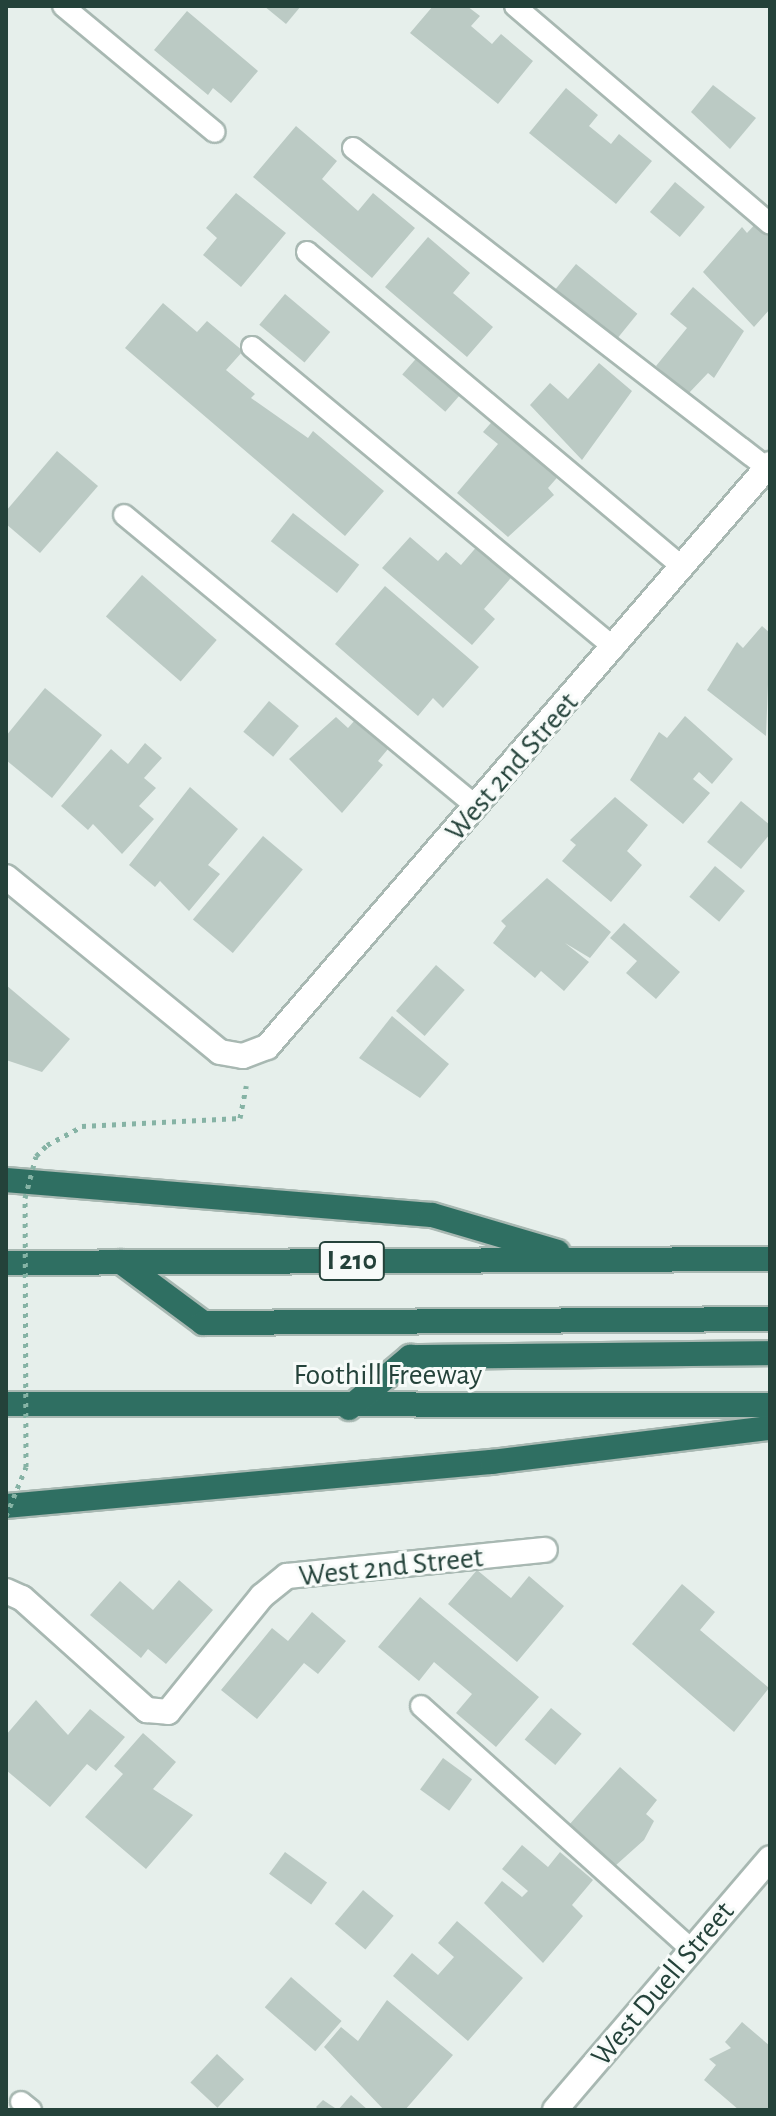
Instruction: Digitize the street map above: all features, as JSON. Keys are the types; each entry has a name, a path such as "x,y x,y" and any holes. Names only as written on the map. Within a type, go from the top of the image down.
{"highway":[{"path":"6,1180 432,1215 583,1259"},
{"name":"I 210","path":"6,1263 770,1259"},
{"path":"121,1262 203,1323 770,1319"},
{"path":"349,1408 410,1357 770,1353"},
{"name":"Foothill Freeway","path":"6,1404 349,1408 770,1405"},
{"path":"6,1506 492,1462 770,1428"}],"street":[{"name":"West 2nd Street","path":"243,1056 285,1032 769,466"},
{"path":"6,877 220,1052 243,1056"},
{"name":"West 2nd Street","path":"6,1591 22,1598 147,1710 168,1712 262,1596 287,1576 545,1550"},
{"name":"West Duell Street","path":"555,2110 770,1858"}],"lane":[{"path":"63,6 215,132"},
{"path":"515,6 770,224"},
{"path":"353,148 769,466"},
{"path":"307,252 683,567"},
{"path":"252,347 614,648"},
{"path":"124,515 477,807"},
{"path":"421,1706 692,1950"}],"path":[{"path":"6,1516 26,1467 25,1198 36,1156 47,1145 82,1126 240,1118 248,1109 243,1056"}],"building":[{"path":"264,6 301,6 286,24"},
{"path":"433,6 467,6 480,16 471,26 492,44 501,34 533,61 498,104 410,33"},
{"path":"187,11 258,71 231,103 213,88 208,95 154,50"},
{"path":"713,85 756,118 730,149 691,112"},
{"path":"566,88 598,115 589,126 611,144 619,134 652,161 616,204 529,133"},
{"path":"296,126 337,161 322,179 358,211 373,193 415,228 372,278 253,177"},
{"path":"675,182 705,207 680,237 650,212"},
{"path":"236,193 286,233 241,287 203,255 217,238 206,228"},
{"path":"758,221 770,231 770,309 754,327 703,272 742,227 747,233"},
{"path":"428,237 470,273 453,293 493,327 467,357 385,287"},
{"path":"576,264 637,314 613,344 551,294"},
{"path":"693,287 744,331 714,378 708,373 688,394 656,366 687,328 670,314"},
{"path":"285,294 330,332 304,363 259,325"},
{"path":"163,303 197,332 207,321 243,351 226,370 255,394 251,398 308,438 313,431 384,491 345,536 125,348"},
{"path":"420,354 463,391 445,412 402,374"},
{"path":"599,363 632,391 582,460 530,405 550,383 568,399"},
{"path":"497,416 562,472 548,488 554,495 508,537 457,493 498,444 483,432"},
{"path":"57,451 98,486 40,553 6,524 6,511"},
{"path":"293,513 359,565 337,593 271,541"},
{"path":"410,537 438,561 446,552 461,565 479,544 516,572 484,609 495,619 472,645 382,568"},
{"path":"142,575 217,640 181,681 106,617"},
{"path":"385,586 479,667 443,708 433,698 418,716 335,644"},
{"path":"762,626 770,633 766,736 707,690 737,642 743,648"},
{"path":"45,688 102,735 52,798 6,760 6,736"},
{"path":"269,701 299,726 273,757 243,732"},
{"path":"685,716 733,759 712,784 699,772 693,779 710,793 683,824 630,780 659,732 667,738"},
{"path":"336,717 348,728 355,720 388,749 378,761 383,765 342,813 289,759"},
{"path":"145,743 162,758 144,778 156,788 139,806 154,819 122,854 93,824 88,830 61,806 111,749 128,764"},
{"path":"190,787 238,829 208,865 220,874 189,911 160,881 155,887 129,865"},
{"path":"615,797 648,825 627,851 642,865 611,902 562,861 576,845 570,840"},
{"path":"741,801 770,825 770,834 741,869 707,842"},
{"path":"263,836 303,869 233,953 193,919"},
{"path":"715,866 745,891 719,922 689,897"},
{"path":"547,878 611,932 590,958 565,943 589,962 564,991 541,971 535,978 493,943 506,926 501,921"},
{"path":"624,923 680,972 656,999 626,973 637,961 610,938"},
{"path":"436,965 465,990 425,1036 396,1011"},
{"path":"6,985 70,1039 42,1072 6,1060"},
{"path":"392,1016 449,1064 420,1098 359,1058"},
{"path":"477,1570 511,1598 529,1576 564,1606 517,1662 448,1604"},
{"path":"179,1580 213,1610 166,1664 148,1649 141,1658 90,1615 120,1581 153,1610"},
{"path":"682,1584 715,1612 700,1630 769,1688 734,1732 632,1644"},
{"path":"420,1597 539,1697 496,1747 456,1713 472,1694 434,1662 419,1681 378,1647"},
{"path":"312,1612 346,1641 318,1674 304,1663 257,1719 221,1690 272,1628 288,1641"},
{"path":"36,1700 68,1735 90,1709 125,1737 96,1771 87,1764 50,1807 6,1770 6,1735"},
{"path":"551,1708 582,1734 555,1765 525,1739"},
{"path":"143,1733 176,1762 153,1789 193,1815 146,1869 85,1817 123,1774 114,1766"},
{"path":"443,1758 472,1779 449,1811 420,1790"},
{"path":"620,1767 657,1800 646,1814 654,1821 644,1840 615,1866 569,1825"},
{"path":"522,1845 548,1867 560,1852 593,1880 572,1905 583,1916 543,1963 484,1903 502,1881 522,1897 528,1891 502,1869"},
{"path":"285,1852 327,1883 311,1904 269,1874"},
{"path":"363,1890 394,1916 365,1949 335,1924"},
{"path":"457,1921 523,1978 468,2041 393,1976 412,1953 438,1975 454,1957 438,1943"},
{"path":"291,1977 342,2021 315,2051 265,2007"},
{"path":"387,2000 453,2055 405,2110 384,2110 324,2047 341,2027 358,2041"},
{"path":"742,2022 770,2046 770,2110 739,2110 704,2080 716,2065 709,2059 731,2048 725,2042"},
{"path":"217,2054 244,2079 217,2108 190,2083"},
{"path":"351,2095 368,2110 338,2110"},
{"path":"323,2100 338,2110 319,2110 316,2107"}]}
